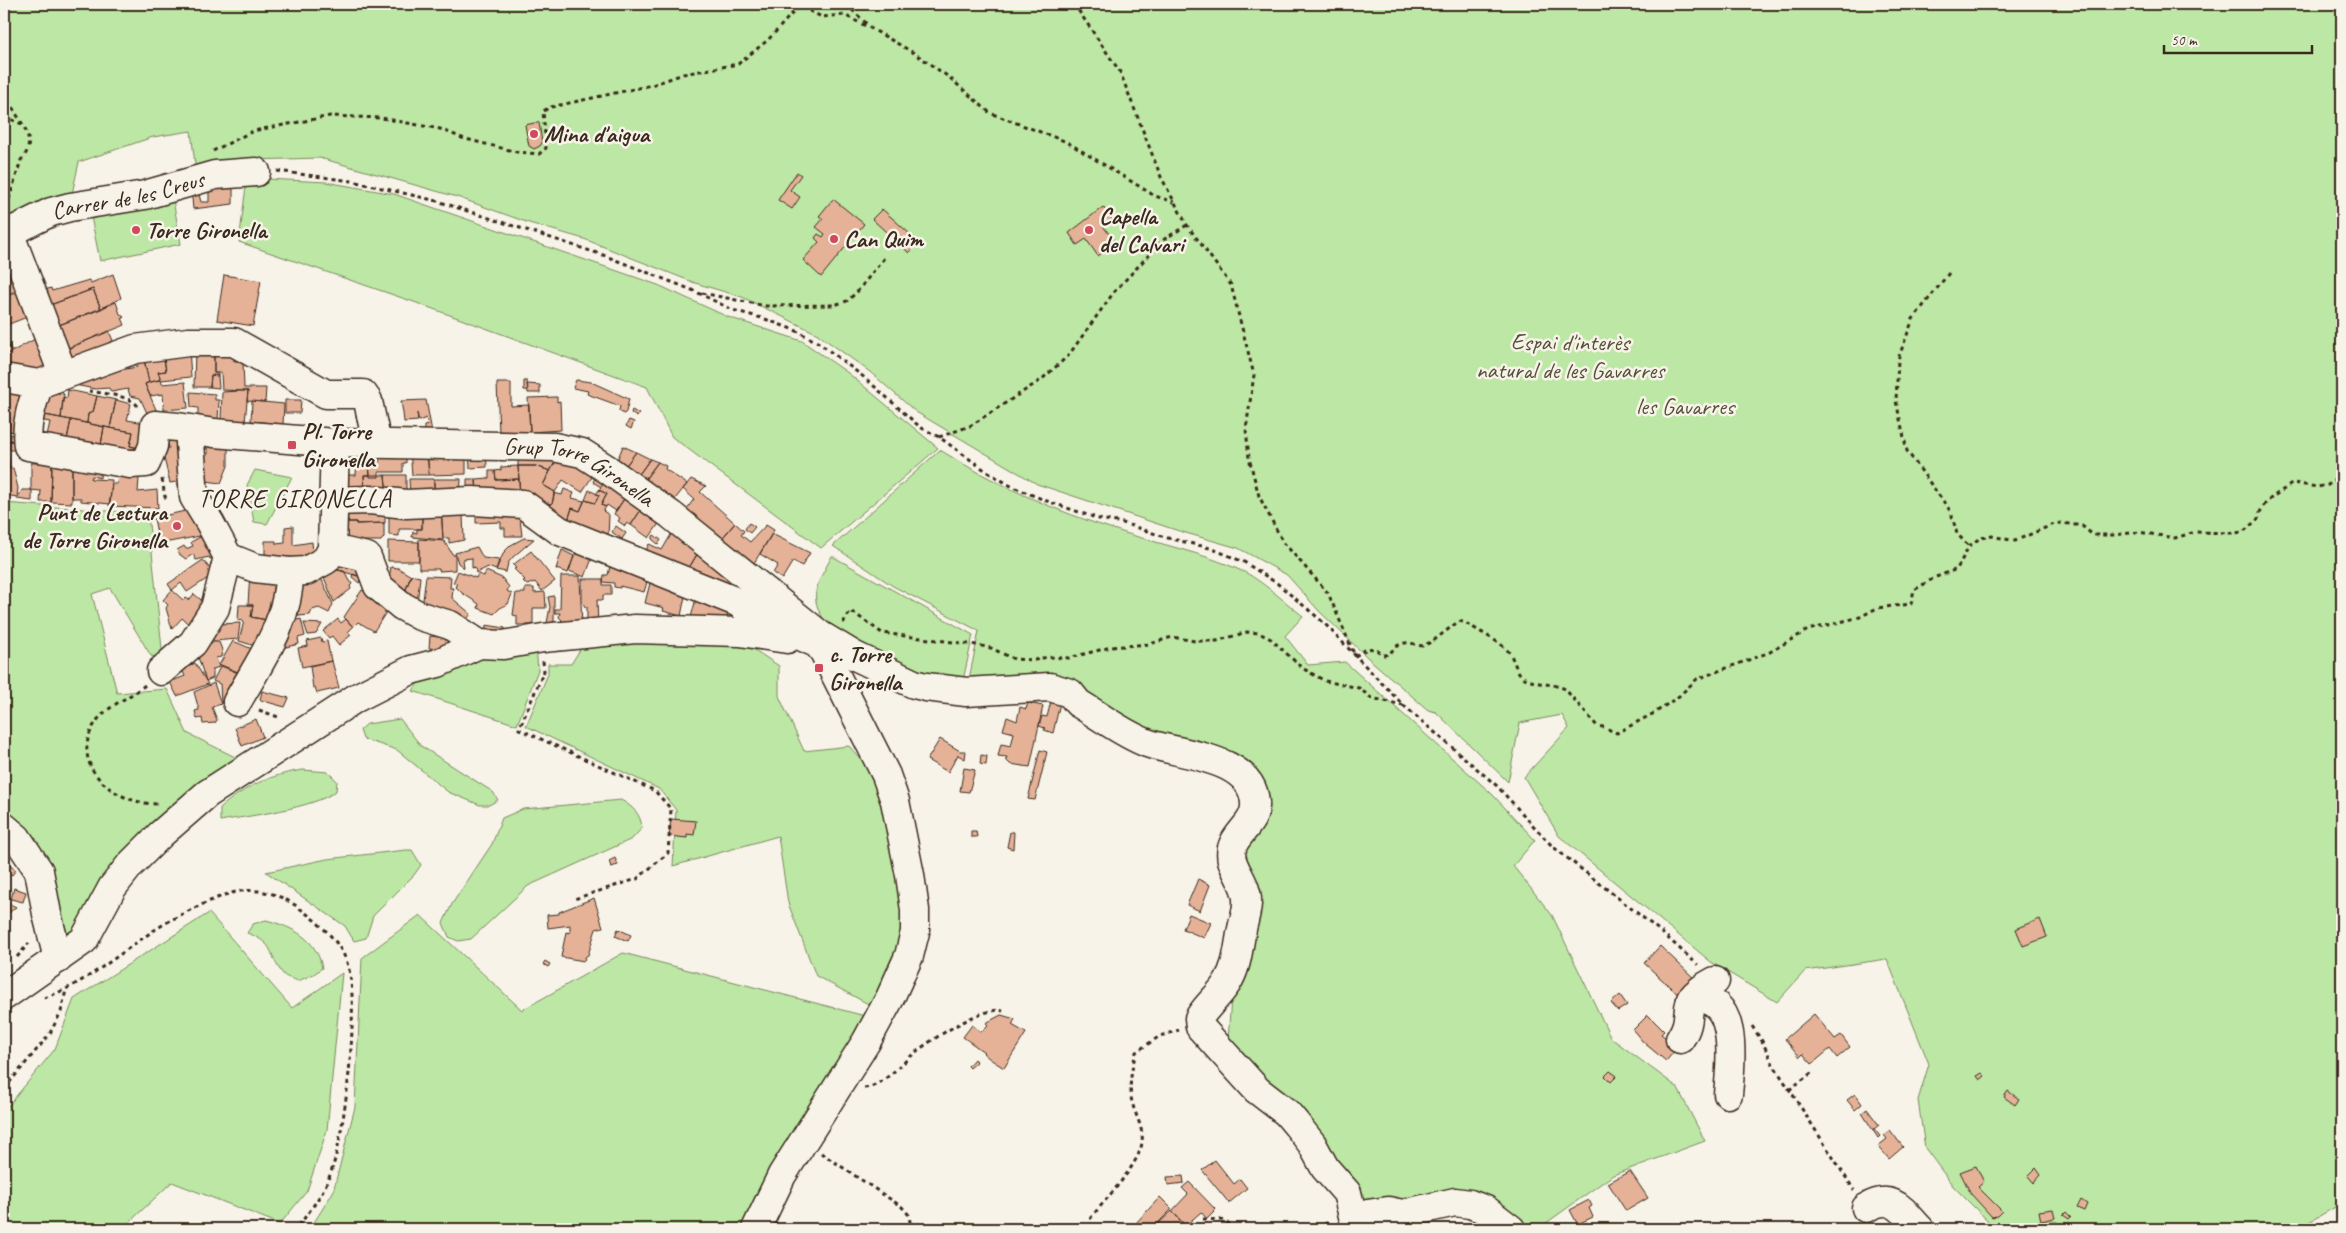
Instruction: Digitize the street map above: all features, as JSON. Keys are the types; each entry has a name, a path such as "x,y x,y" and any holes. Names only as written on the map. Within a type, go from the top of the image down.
{"street":[{"name":"Carrer de les Creus","path":"10,232 51,212 70,207 144,195 230,173 256,172"},
{"path":"10,232 61,382"},
{"path":"155,426 153,446 146,463 130,464 78,453 28,446 26,434 31,405 61,382 135,350 188,342 234,342 326,394 363,394 368,401 377,444"},
{"path":"4,378 61,382"},
{"name":"Grup Torre Gironella","path":"155,426 231,435 335,443 554,447 582,452 671,515 822,640"},
{"path":"189,429 194,497 228,557 255,568 289,572 306,571 326,560 332,549 335,443"},
{"name":"Grup Torre Gironella","path":"334,501 370,500 406,504 472,501 523,504 560,531 737,602 762,618 822,640"},
{"path":"332,549 367,557 378,586 402,606 420,616 450,625 479,644"},
{"path":"162,671 193,644 215,608 228,557"},
{"path":"237,702 275,634 289,593 289,572"},
{"path":"4,996 84,940 112,888 130,865 161,834 207,794 308,727 356,698 411,670 438,663 479,644 503,645 543,638 635,629 740,632 803,643 822,640 914,684 926,687 966,692 1042,686 1063,690 1070,693 1078,703 1133,736 1159,747 1220,762 1244,779 1252,791 1256,804 1251,822 1235,839 1232,849 1232,860 1244,884 1247,898 1240,950 1228,981 1204,1010 1199,1024 1257,1090 1287,1113 1297,1125 1312,1144 1325,1168 1347,1193 1353,1216 1388,1211 1402,1214 1455,1202 1470,1204 1486,1210 1511,1229"},
{"path":"756,1229 782,1175 802,1140 838,1088 866,1042 903,971 912,946 916,910 900,826 886,775 834,671 822,640"},
{"path":"4,827 17,838 39,870 46,914 58,959"},
{"path":"1680,1039 1687,1026 1691,999 1703,986 1715,981"},
{"path":"1691,999 1701,997 1710,1000 1717,1006 1725,1020 1732,1048 1728,1094"},
{"path":"1866,1208 1876,1202 1887,1200 1898,1205 1920,1229"}],"path":[{"path":"846,4 872,29"},
{"path":"1074,4 1120,72 1161,178 1187,225 1231,285 1254,375 1246,429 1248,458 1259,496 1283,542 1328,593 1355,656"},
{"path":"202,179 200,171 202,159 218,148 253,131 330,116 381,118 440,129 462,138 517,152 539,154 546,148 543,111 564,103 652,85 683,74 738,64 768,40 798,5 822,17 844,15 872,29 914,53 950,78 990,113 1067,142 1155,196 1175,202"},
{"path":"4,52 6,91 10,104 25,126 28,136 27,154 21,160 6,209 10,232"},
{"path":"4,116 25,126"},
{"path":"256,172 271,171 321,176 398,190 603,255 692,290 733,310 764,319 807,336 865,378 910,419 989,473 1047,501 1099,519 1123,523 1168,538 1210,548 1244,562 1278,584 1323,622 1403,705 1497,786 1552,846 1660,931 1715,981"},
{"path":"938,437 970,426 1042,380 1068,356 1114,292 1163,240 1187,225"},
{"path":"692,290 766,306 834,305 847,301 857,292 884,258"},
{"path":"1949,273 1913,319 1898,359 1896,401 1906,452 1951,512 1957,534 1969,546"},
{"path":"61,382 138,404 145,417 155,426"},
{"path":"146,463 159,470 165,497 194,497"},
{"path":"1355,656 1369,648 1375,648 1383,655 1388,655 1403,644 1414,642 1423,646 1434,641 1459,621 1466,622 1506,648 1514,659 1520,674 1530,680 1558,686 1565,690 1597,726 1603,726 1617,733 1656,712 1679,696 1697,679 1770,652 1808,630 1860,617 1877,608 1911,604 1914,590 1936,577 1957,569 1969,546 1975,541 1992,536 2015,541 2054,524 2062,523 2082,526 2093,535 2139,532 2175,538 2195,532 2243,532 2258,519 2260,509 2265,502 2293,483 2317,487 2328,485 2342,474"},
{"path":"822,640 851,611 882,633 977,645 1014,659 1070,658 1111,647 1150,644 1172,637 1195,641 1217,641 1248,632 1259,633 1271,638 1302,668 1325,681 1359,688 1371,698 1403,705"},
{"path":"543,638 544,671 519,729 654,791 670,809 668,853 637,879 574,899"},
{"path":"162,671 132,696 100,718 93,727 87,752 93,771 102,784 127,799 162,804"},
{"path":"237,702 308,727"},
{"path":"4,1089 50,1035 61,1012 64,991 99,971 173,918 215,899 240,891 260,890 281,897 321,925 337,944 349,968 352,1018 346,1097 336,1158 330,1176 316,1205 296,1229"},
{"path":"13,962 36,933 46,914"},
{"path":"838,1088 873,1086 919,1050 968,1020 991,1011 1003,1011"},
{"path":"1751,1023 1789,1090 1866,1208"},
{"path":"1090,1219 1133,1164 1142,1143 1140,1125 1131,1101 1131,1073 1136,1052 1160,1036 1199,1024"},
{"path":"1789,1090 1814,1071"},
{"path":"802,1140 902,1207 908,1214 912,1229"},
{"path":"1203,1219 1221,1220 1241,1229"}],"green space":[{"name":"Espai d'interès natural de les Gavarres","path":"4,4 2342,4 2342,1203 2300,1229 2066,1229 2055,1221 1993,1226 1953,1186 1925,1148 1918,1100 1929,1064 1887,959 1805,971 1777,1002 1711,962 1559,836 1524,777 1569,728 1562,715 1520,723 1508,782 1436,712 1428,710 1368,658 1319,611 1287,575 1238,548 1179,531 1037,484 916,412 870,372 816,333 742,297 695,283 584,239 529,223 457,197 320,158 252,160 196,173 191,131 153,137 79,162 72,194 4,219"},
{"path":"247,178 326,182 394,194 658,285 728,317 802,341 848,373 938,448 821,548 672,437 647,387 414,302 239,242"},
{"name":"Torre Gironella","path":"173,200 181,244 100,261 91,217"},
{"path":"940,450 1025,496 1116,530 1227,564 1249,574 1303,616 1285,636 1308,665 1345,662 1492,794 1535,840 1513,866 1552,915 1611,1038 1677,1087 1705,1141 1613,1175 1538,1229 1523,1229 1514,1222 1368,1204 1228,1041 1240,866 1260,800 1184,747 1086,704 968,684 979,631 893,586 833,546"},
{"path":"255,470 292,477 267,524 254,522 247,485"},
{"path":"4,503 148,514 163,658 151,656 110,588 92,594 117,693 167,689 187,733 245,762 79,935 64,936 4,814"},
{"path":"832,556 973,635 962,685 938,683 831,629 818,609 816,593 821,577"},
{"path":"689,638 744,643 779,666 779,696 804,751 849,746 874,774 903,905 901,940 872,1006 816,976 788,903 778,836 673,866 676,810 659,789 526,726 548,674 548,664 571,664 583,645"},
{"path":"536,647 538,670 517,725 413,691 423,674 491,656"},
{"path":"400,719 421,746 493,792 498,800 489,805 480,805 448,792 397,750 363,739 360,730 367,724"},
{"path":"303,770 328,772 337,781 336,791 326,797 297,807 220,821 220,808 239,793 269,778"},
{"path":"621,800 636,811 640,819 642,828 632,839 528,886 471,939 458,941 449,937 443,923 452,904 492,844 502,818 523,809"},
{"path":"412,850 421,865 414,875 373,916 366,938 354,941 345,926 266,872 327,859"},
{"path":"209,913 292,1008 342,973 327,1130 307,1191 280,1224 172,1182 122,1229 4,1229 4,1111 55,1049 74,999"},
{"path":"420,915 522,1010 623,953 869,1017 744,1229 310,1229 333,1192 355,1107 362,958"},
{"path":"266,920 285,926 309,942 315,949 322,968 298,981 284,975 263,941 247,933 253,924"}],"building":[{"name":"Mina d'aigua","path":"539,122 542,143 534,149 529,146 525,125"},
{"path":"797,172 801,175 790,190 800,197 792,209 778,200"},
{"path":"197,187 201,202 209,202 209,188 233,187 233,204 193,209 191,188"},
{"name":"Can Quim","path":"833,199 864,224 821,277 803,260 819,242 815,238 818,234 823,237 825,234 816,227 823,219 819,216"},
{"name":"Capella del Calvari","path":"1103,207 1112,219 1103,226 1116,243 1098,256 1086,239 1077,245 1069,233"},
{"path":"882,209 919,242 909,253 872,219"},
{"path":"4,247 26,286 4,296"},
{"path":"113,274 121,298 101,309 93,289 42,308 36,293 51,288 52,291 89,280 91,283"},
{"path":"224,275 261,281 253,326 217,320"},
{"path":"93,289 101,309 54,327 45,307"},
{"path":"17,292 27,317 4,326 4,308 6,307 4,297"},
{"path":"116,302 120,314 124,317 122,318 125,325 63,350 54,327"},
{"path":"109,331 116,348 69,366 63,351"},
{"path":"4,337 12,351 4,356"},
{"path":"35,339 43,361 53,357 58,370 11,372 4,356"},
{"path":"189,349 191,377 161,380 158,372 166,371 163,353"},
{"path":"195,349 214,349 214,373 218,374 218,376 211,375 210,387 194,387"},
{"path":"163,353 166,371 158,372 161,380 149,382 143,355"},
{"path":"143,355 149,382 145,384 157,412 148,415 140,398 130,396 128,389 111,392 109,388 95,389 75,385 104,373 137,367 135,356"},
{"path":"214,356 233,356 234,361 243,361 244,388 266,388 265,402 247,401 248,391 222,390 221,373 214,373"},
{"path":"211,375 218,376 219,388 210,387"},
{"path":"161,379 162,384 185,382 188,408 164,410 163,394 150,396 145,384"},
{"path":"576,380 591,382 629,399 626,412 624,414 619,411 620,406 587,394 588,391 573,388"},
{"path":"524,381 527,381 528,390 524,390"},
{"path":"497,383 511,383 511,406 529,405 530,432 499,433"},
{"path":"527,384 540,385 540,393 528,393"},
{"path":"6,390 27,393 15,432 8,431 10,418 4,418"},
{"path":"68,390 97,396 93,412 88,414 87,423 61,418 63,397 67,398"},
{"path":"46,391 64,394 61,418 35,413"},
{"path":"248,391 245,422 221,420 222,392"},
{"path":"190,392 215,394 215,400 219,400 218,420 198,419 198,408 191,407"},
{"path":"97,396 116,400 110,428 87,423 88,414 93,412"},
{"path":"557,397 557,402 560,401 561,430 530,432 528,398"},
{"path":"116,400 131,404 127,420 145,423 139,448 130,446 133,432 110,428"},
{"path":"285,400 301,400 300,413 285,413"},
{"path":"426,400 432,432 424,432 424,426 428,425 426,418 419,421 417,413 418,421 404,422 401,401"},
{"path":"252,401 284,404 283,424 251,421"},
{"path":"632,410 639,414 637,417 631,413"},
{"path":"34,413 71,420 66,444 46,440 50,422 33,419"},
{"path":"71,420 104,427 100,451 66,444"},
{"path":"629,420 634,422 631,429 626,426"},
{"path":"104,427 133,432 130,446 139,448 136,456 100,451"},
{"path":"179,432 190,484 177,486 176,482 170,483 163,454 164,449 169,448 166,435"},
{"path":"5,434 18,435 18,441 5,441"},
{"path":"206,438 228,440 228,466 221,483 199,480 198,453 208,454"},
{"path":"10,441 17,441 18,450 10,450"},
{"path":"4,445 7,445 10,468 4,469"},
{"path":"623,446 636,452 624,468 616,463"},
{"path":"376,447 406,450 406,463 403,463 403,472 379,472 379,477 370,477 369,461 375,461"},
{"path":"518,449 560,453 550,471 536,466 518,466"},
{"path":"466,450 466,474 429,475 427,451"},
{"path":"486,450 487,467 470,468 469,451"},
{"path":"410,451 427,451 429,475 412,475"},
{"path":"636,452 650,459 637,477 624,468"},
{"path":"560,453 596,471 582,492 563,480 555,492 543,485"},
{"path":"362,457 362,463 369,463 370,475 364,475 365,493 349,493 347,475 356,475 357,458"},
{"path":"650,459 658,462 643,482 637,477"},
{"path":"72,462 101,466 100,478 92,476 91,479 112,480 110,504 81,501 81,498 72,498"},
{"path":"658,462 666,466 665,469 687,484 672,503 643,482"},
{"path":"31,463 52,463 51,502 40,502 41,491 31,490"},
{"path":"52,463 72,463 72,503 51,502"},
{"path":"518,466 519,479 496,480 495,471 501,470 501,467"},
{"path":"518,466 536,466 550,471 543,485 555,492 552,504 520,497"},
{"path":"13,468 18,488 17,497 5,495 4,498 4,469"},
{"path":"489,471 495,471 496,480 519,479 520,497 477,495 476,479 489,478"},
{"path":"597,474 605,481 601,487 593,482"},
{"path":"118,475 139,478 138,492 157,490 158,508 109,506 112,484 117,484"},
{"path":"364,475 385,475 387,495 365,494"},
{"path":"385,475 406,475 406,495 387,495"},
{"path":"409,479 434,479 434,496 410,496"},
{"path":"434,479 461,479 460,497 434,496"},
{"path":"467,479 476,479 477,494 467,494"},
{"path":"691,479 706,486 700,492 735,523 719,542 684,513 694,499 683,489"},
{"path":"605,480 628,493 616,511 607,505 606,507 601,505 607,494 599,490"},
{"path":"564,489 574,493 572,498 584,501 580,511 572,508 567,523 546,515 549,504 552,504 554,493 562,495"},
{"path":"22,490 32,490 32,501 17,499"},
{"path":"589,490 599,495 595,503 585,500"},
{"path":"599,490 607,494 601,505 606,507 603,511 609,515 608,537 567,524 572,508 580,511 585,500 595,503 599,495 596,494"},
{"path":"627,494 644,505 631,525 627,523 625,526 618,521 620,518 614,514"},
{"path":"644,505 662,519 649,538 631,525"},
{"path":"385,506 385,523 356,524 356,522 348,522 348,519 345,519 345,508"},
{"path":"389,506 422,507 422,529 399,529 399,536 389,535"},
{"path":"441,506 443,540 412,537 413,532 417,533 417,529 422,529 422,507"},
{"path":"441,506 463,515 464,540 449,543 449,538 443,538"},
{"path":"476,507 501,510 501,517 504,517 504,514 519,511 522,536 505,536 505,528 501,528 501,522 476,523"},
{"name":"Punt de Lectura de Torre Gironella","path":"194,509 200,536 159,544 154,518"},
{"path":"338,518 348,519 348,522 356,522 356,524 384,523 384,537 381,541 361,541 360,546 338,536"},
{"path":"735,523 744,531 741,535 750,542 766,525 774,530 751,568 719,542"},
{"path":"749,523 755,527 750,533 745,529"},
{"path":"293,526 293,545 312,542 313,554 307,554 308,566 265,567 265,541 276,541 276,544 285,543 285,527"},
{"path":"616,526 626,533 622,539 612,532"},
{"path":"211,531 216,555 210,559 209,557 196,560 193,554 186,559 179,554 177,550 184,546 186,549 193,546 191,542"},
{"path":"672,533 699,551 686,573 643,557 649,544 662,550"},
{"path":"772,534 810,553 802,566 793,561 782,579 773,573 778,565 760,554"},
{"path":"654,535 661,540 658,544 652,539"},
{"path":"524,538 534,539 513,557 508,563 506,572 496,570 504,552 511,545"},
{"path":"419,539 444,541 453,555 455,555 455,570 419,569"},
{"path":"388,541 419,542 419,561 388,561"},
{"path":"477,547 483,558 499,560 496,570 488,567 476,573 475,567 472,568 472,558 463,559 464,568 458,563 455,553"},
{"path":"581,548 594,553 585,577 569,571 574,556"},
{"path":"562,550 574,556 568,573 556,569"},
{"path":"531,551 555,581 542,591 535,582 527,585 523,581 525,580 514,569 516,568 513,565"},
{"path":"699,551 749,588 730,589 686,573"},
{"path":"203,560 214,574 187,592 181,583 172,590 168,584"},
{"path":"347,561 363,568 361,577 338,570"},
{"path":"611,562 645,572 642,581 647,582 644,592 620,586 620,588 614,587 614,583 603,582 604,575 608,575"},
{"path":"391,567 398,568 411,576 405,592 388,584"},
{"path":"338,570 344,571 352,584 350,586 351,589 334,602 323,575"},
{"path":"458,571 476,578 478,574 484,576 486,571 502,578 509,587 507,591 512,594 508,604 494,614 478,608 479,604 462,593 455,586 457,584 453,583"},
{"path":"250,572 286,588 273,587 272,608 267,620 251,617 253,605 248,605"},
{"path":"353,574 361,577 359,583 352,577"},
{"path":"411,575 420,577 417,604 404,595"},
{"path":"652,575 687,586 681,616 663,611 664,608 645,603"},
{"path":"320,576 333,604 329,613 319,608 312,610 310,615 299,616 291,582"},
{"path":"426,576 451,577 450,588 453,588 452,598 471,614 462,625 422,608"},
{"path":"561,576 580,576 582,628 558,624 562,620 559,617 560,613 555,613 555,609 560,609"},
{"path":"582,579 603,579 603,585 611,585 611,595 603,595 603,600 597,600 598,625 587,626 587,607 585,607 582,601"},
{"path":"525,588 534,588 534,593 545,592 546,608 533,608 533,625 517,625 517,616 513,615 516,593 525,593"},
{"path":"172,590 183,600 186,598 189,600 194,594 213,610 195,630 182,618 172,629 166,608 168,605 163,600"},
{"path":"362,590 390,606 374,631 358,622 353,627 344,617"},
{"path":"697,595 728,613 725,624 690,621"},
{"path":"554,596 554,622 547,623 550,607 548,597"},
{"path":"239,605 253,605 251,617 267,620 262,648 239,641 244,621 238,620"},
{"path":"301,619 305,636 298,638 299,644 282,648 285,623"},
{"path":"338,619 341,623 346,619 353,627 348,632 351,635 339,645 332,636 329,638 323,631"},
{"path":"221,620 221,624 240,623 238,639 213,641 212,634"},
{"path":"304,623 322,624 316,634 308,635"},
{"path":"486,625 505,628 504,636 485,636"},
{"path":"430,636 448,638 447,650 429,648"},
{"path":"321,638 322,642 327,641 331,661 302,667 298,648 308,646 307,641"},
{"path":"233,641 252,649 242,666 249,670 238,673 219,665"},
{"path":"211,642 219,642 222,650 221,657 216,658 219,667 213,669 213,678 206,681 196,651 212,644"},
{"path":"332,661 339,688 317,693 315,687 313,688 310,666"},
{"path":"195,663 208,684 177,696 170,682 185,676 182,670"},
{"path":"221,665 238,672 234,701 221,703 220,684 213,681"},
{"path":"214,683 221,704 212,707 217,720 215,723 203,724 202,718 197,719 195,711 199,710 194,692"},
{"path":"262,691 289,698 285,707 260,700"},
{"path":"1051,701 1060,703 1053,733 1039,726 1042,716 1047,717"},
{"path":"1028,703 1043,706 1030,767 1010,764 1006,760 1007,757 998,756 1001,744 1011,746 1014,733 1003,730 1007,717 1017,721 1020,707 1026,709"},
{"path":"256,719 263,737 242,746 235,728"},
{"path":"940,739 960,751 966,751 965,759 958,755 948,772 927,760"},
{"path":"1040,750 1047,752 1035,800 1028,799"},
{"path":"981,755 987,756 986,765 980,764"},
{"path":"964,768 975,770 969,792 960,791"},
{"path":"671,819 696,821 694,835 687,834 687,838 669,836"},
{"path":"971,831 976,831 977,837 971,837"},
{"path":"1010,832 1014,832 1013,849 1007,847"},
{"path":"615,858 618,865 611,867 609,861"},
{"path":"5,862 16,870 12,875 4,870"},
{"path":"1198,879 1210,885 1200,911 1187,905"},
{"path":"14,888 26,892 23,902 11,899"},
{"path":"594,898 603,927 596,929 588,955 584,961 561,957 566,932 570,933 570,925 548,928 547,915 559,914 559,912"},
{"path":"4,901 16,907 4,917"},
{"path":"1189,914 1211,923 1204,938 1183,929"},
{"path":"2040,919 2047,937 2023,946 2016,929"},
{"path":"618,929 631,935 628,941 615,936"},
{"path":"1660,946 1697,981 1682,998 1644,963"},
{"path":"545,961 550,964 548,967 543,964"},
{"path":"1620,995 1627,1005 1618,1011 1611,1003"},
{"path":"1814,1014 1835,1039 1841,1035 1850,1047 1837,1058 1830,1049 1812,1064 1803,1054 1800,1057 1785,1039"},
{"path":"1001,1015 1015,1019 1012,1025 1026,1033 1004,1068 963,1037 972,1025 981,1032 988,1025 986,1023"},
{"path":"1648,1015 1664,1031 1661,1034 1678,1047 1666,1061 1643,1042 1633,1030"},
{"path":"974,1059 977,1062 970,1068 968,1066"},
{"path":"1610,1071 1617,1076 1611,1082 1605,1076"},
{"path":"1982,1073 1985,1076 1980,1080 1977,1076"},
{"path":"2008,1091 2019,1099 2015,1105 2004,1097"},
{"path":"1855,1094 1862,1104 1855,1110 1847,1100"},
{"path":"1867,1109 1879,1125 1874,1129 1880,1136 1878,1138 1862,1113"},
{"path":"1890,1130 1903,1147 1889,1159 1878,1146 1887,1139 1884,1135"},
{"path":"1215,1160 1234,1184 1240,1179 1247,1188 1229,1203 1202,1170"},
{"path":"1976,1166 1984,1182 1978,1187 2002,1211 1997,1216 1992,1217 1971,1194 1960,1172"},
{"path":"2036,1168 2041,1175 2034,1183 2028,1176"},
{"path":"1630,1171 1648,1198 1626,1211 1608,1183"},
{"path":"1183,1176 1184,1183 1168,1185 1167,1177"},
{"path":"1189,1182 1216,1210 1207,1219 1201,1212 1185,1226 1172,1211 1188,1194 1182,1188"},
{"path":"1160,1197 1172,1209 1152,1229 1143,1229 1136,1223"},
{"path":"1589,1200 1592,1206 1589,1208 1593,1217 1580,1223 1583,1229 1570,1229 1578,1225 1570,1210"},
{"path":"2081,1200 2087,1204 2084,1211 2077,1208"},
{"path":"2053,1209 2055,1218 2041,1221 2039,1211"},
{"path":"1172,1211 1183,1223 1177,1229 1159,1229 1156,1226"},
{"path":"2066,1212 2071,1217 2069,1219 2063,1215"},
{"path":"1567,1223 1569,1229 1554,1228"},
{"path":"1992,1223 2004,1229 1984,1229 1984,1225 1991,1228"},
{"path":"228,1225 240,1229 227,1229"}],"place":[{"name":"Mina d'aigua","path":"534,134"},
{"name":"Torre Gironella","path":"136,230"},
{"name":"Capella del Calvari","path":"1089,230"},
{"name":"Can Quim","path":"834,239"},
{"name":"Pl. Torre Gironella","path":"292,445"},
{"name":"Punt de Lectura de Torre Gironella","path":"177,526"},
{"name":"c. Torre Gironella","path":"819,668"}],"district":[{"name":"TORRE GIRONELLA","path":"295,499"}],"park label":[{"name":"les Gavarres","path":"1685,406"}]}
